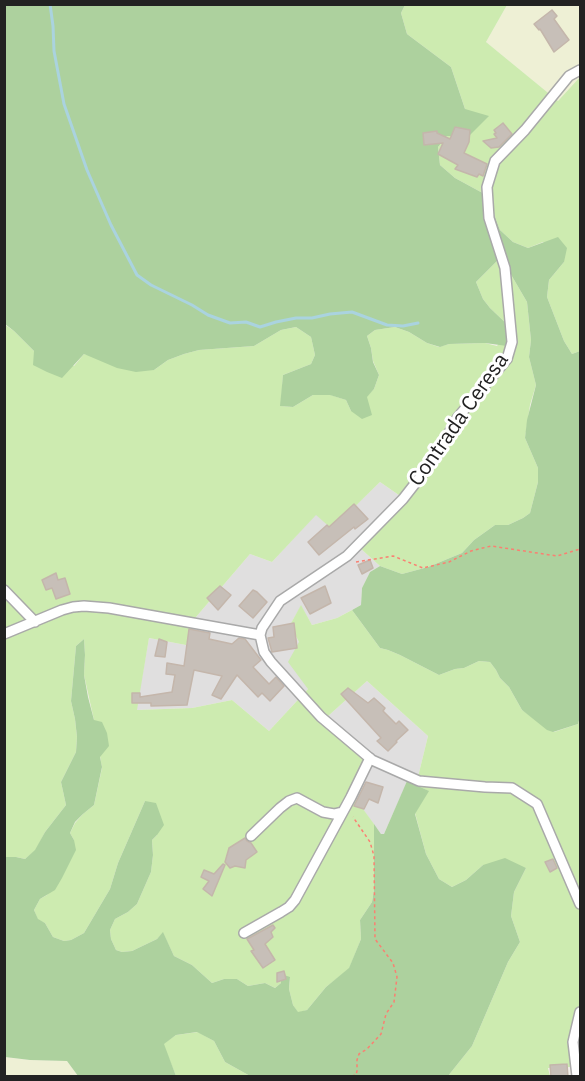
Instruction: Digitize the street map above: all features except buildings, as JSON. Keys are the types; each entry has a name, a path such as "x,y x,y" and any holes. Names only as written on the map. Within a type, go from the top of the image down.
{"street":[{"name":"Contrada Ceresa","path":"260,635 262,628 280,601 347,556 403,499 435,458 458,417 507,358 512,342 505,268 489,218 487,187 495,160 525,130 569,76 580,70"},
{"path":"4,590 35,622"},
{"path":"4,634 62,610 84,606 110,608 260,635 264,652 321,717 370,758 419,781 512,788 537,804 580,904"},
{"path":"244,933 289,907 300,891 370,758"},
{"path":"251,836 280,808 297,798 323,812 334,814 344,809"},
{"path":"577,1077 573,1042 580,1012"}],"path":[{"path":"348,564 393,556 423,568 449,562 471,551 490,546 557,556 580,549"},
{"path":"344,809 370,842 374,856 375,939 393,963 397,977 394,1002 386,1014 381,1034 367,1050 358,1054 356,1075 352,1077"}],"shaded area":[{"path":"380,482 406,500 360,548 380,566 370,572 362,588 361,605 337,618 312,625 301,606 290,625 299,642 308,689 269,731 232,700 192,708 136,710 149,638 186,645 196,617 250,554 272,562 316,514 332,528"},
{"path":"367,681 428,736 416,785 407,782 384,834 381,834 352,795 327,717"}],"green space":[{"path":"5,5 405,5 401,13 407,34 451,67 465,109 489,116 469,136 447,136 438,147 440,165 455,178 490,197 500,230 513,242 528,248 558,237 567,248 564,262 549,280 547,297 564,341 572,354 580,351 580,717 578,724 553,732 547,730 522,710 509,687 490,662 479,661 439,675 400,655 380,648 352,610 361,605 362,588 370,572 380,566 402,574 428,567 462,553 474,540 495,525 508,525 530,513 538,482 538,468 525,438 536,385 529,357 531,340 527,302 506,266 497,261 476,282 483,299 510,327 507,346 485,343 449,344 440,347 395,327 375,330 367,336 373,362 379,375 374,389 367,397 372,415 362,419 351,411 346,400 330,395 313,395 293,407 280,406 283,375 311,364 315,355 311,337 296,327 281,330 254,346 199,350 184,354 168,360 154,370 136,372 117,368 84,354 62,378 33,365 34,351 5,324"},
{"path":"405,5 507,5 486,42 558,101 580,77 580,351 572,354 564,341 547,297 549,280 564,262 543,242 528,248 513,242 500,230 490,197 455,178 440,165 438,147 447,136 469,136 465,109 451,67 407,34 401,13"},
{"path":"507,5 580,5 580,77 558,101 486,42"},
{"path":"497,261 506,266 527,302 531,340 529,357 536,385 530,405 525,438 538,468 538,482 530,513 508,525 495,525 474,540 462,553 428,567 402,574 380,566 360,548 406,500 380,482 332,529 316,515 272,562 250,554 196,617 186,645 149,638 137,710 192,708 232,700 269,731 308,689 288,662 299,642 290,625 301,605 312,625 337,618 352,610 380,648 400,655 439,675 479,661 490,662 509,687 522,710 554,732 578,724 580,717 580,1047 571,1067 548,1068 550,1076 448,1076 472,1046 508,962 520,942 511,916 514,892 526,868 483,865 466,880 452,887 439,879 426,854 415,813 428,791 416,785 428,736 367,681 327,717 367,762 352,794 374,824 372,902 360,920 361,939 349,969 326,987 307,1010 298,1013 293,1005 289,989 290,978 281,974 281,983 275,988 265,983 248,986 237,979 224,979 212,983 192,965 174,956 163,933 157,939 132,951 116,950 110,930 115,919 137,904 151,872 152,840 157,835 145,801 118,863 110,889 84,933 64,941 53,937 45,923 38,920 34,910 40,899 47,895 74,840 70,833 75,823 94,805 102,768 84,675 84,639 76,646 71,701 77,737 76,752 61,782 66,805 45,832 36,850 25,859 5,857 4,324 34,351 74,366 84,354 154,370 168,360 184,354 199,350 254,346 281,330 296,327 311,337 315,355 311,364 283,375 281,406 293,407 313,395 331,395 346,400 351,411 374,389 379,375 367,336 375,330 395,327 439,347 449,344 485,343 497,346 510,327 483,299 476,282"},
{"path":"84,639 84,675 88,697 94,720 102,722 109,746 100,757 102,767 94,805 75,822 70,833 76,850 55,890 40,899 34,910 38,919 45,923 53,937 64,941 84,933 110,889 118,863 145,801 156,803 164,825 152,840 151,872 137,904 115,919 110,930 116,950 132,951 157,939 163,932 174,956 192,965 212,983 224,979 237,979 248,986 265,983 275,988 281,983 281,974 290,977 289,989 293,1005 298,1012 307,1010 326,987 349,968 361,939 360,920 372,902 374,824 381,834 384,834 407,781 429,791 415,814 426,854 439,879 452,887 466,880 483,865 505,858 526,868 514,892 511,916 520,942 508,962 472,1046 448,1076 250,1076 225,1062 214,1041 197,1032 176,1035 164,1044 176,1076 78,1076 67,1061 5,1057 4,857 25,859 35,850 45,832 66,805 61,782 76,752 77,737 71,701 76,646"},
{"path":"198,1032 214,1041 225,1062 250,1076 176,1076 163,1044 176,1035"},
{"path":"4,1057 67,1061 78,1076 5,1076"}],"waterway":[{"path":"50,4 54,51 64,104 87,170 111,225 137,275 151,285 208,315 230,323 246,322 260,327 296,318 352,312 387,325 403,326 418,323"}]}
